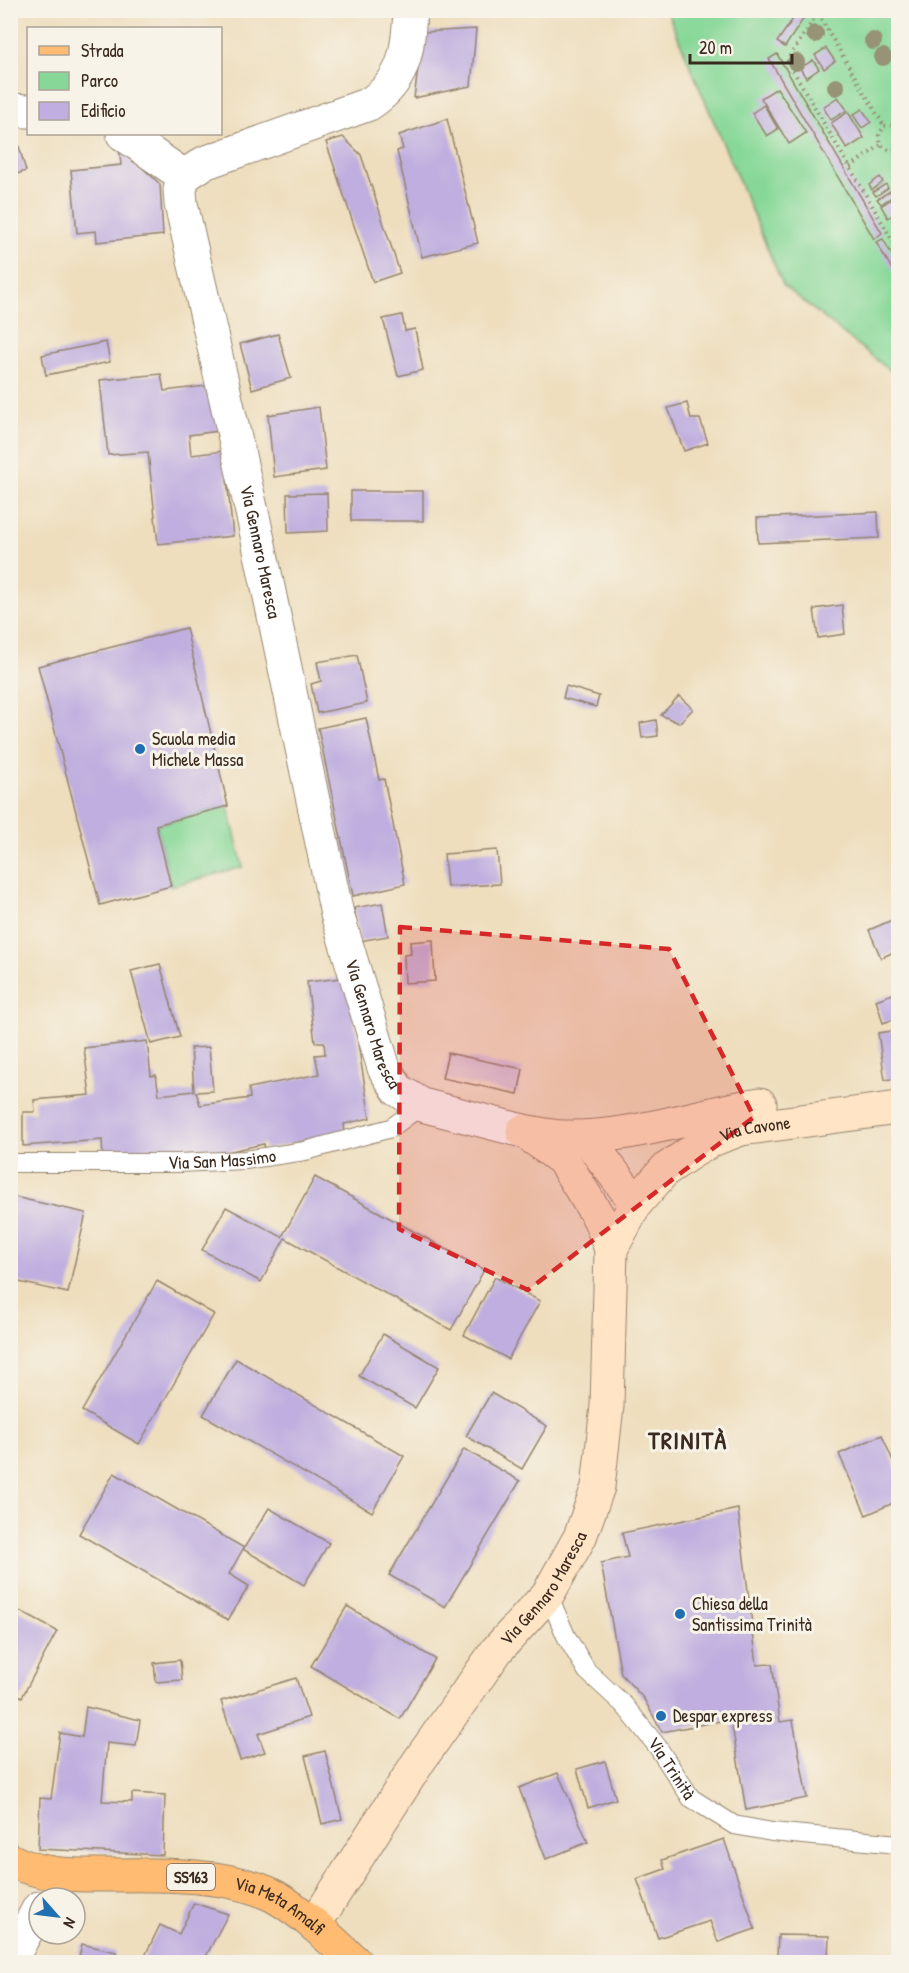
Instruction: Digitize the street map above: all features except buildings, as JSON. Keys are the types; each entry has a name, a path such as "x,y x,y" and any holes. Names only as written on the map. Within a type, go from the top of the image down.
{"main road":[{"path":"523,1131 561,1137 586,1137 629,1132 785,1100 831,1097 889,1108"},
{"name":"Via Cavone","path":"636,1203 665,1170 714,1139 741,1129 889,1108"},
{"path":"523,1131 563,1160 599,1218 611,1249"},
{"path":"586,1137 636,1203"},
{"name":"Via Gennaro Maresca","path":"314,1925 419,1761 497,1650 548,1594 580,1537 598,1487 607,1406 611,1249 636,1203"},
{"name":"Via Meta Amalfi","path":"10,1860 28,1869 51,1886 171,1874 243,1885 273,1896 314,1925 355,1962"}],"street":[{"path":"124,135 184,176 204,163 369,104 387,93 399,74 407,45 410,10"},
{"path":"10,110 27,111"},
{"name":"Via Gennaro Maresca","path":"184,176 180,190 182,204 244,476 337,914 384,1068 398,1090 422,1106 523,1131"},
{"path":"13,1962 15,1952 27,1930"}],"lane":[{"name":"Via San Massimo","path":"10,1163 178,1163 245,1160 305,1151 391,1128 422,1106"},
{"name":"Via Trinità","path":"548,1594 566,1636 587,1671 624,1705 657,1746 691,1798 734,1825 772,1832 898,1844"}],"path":[{"path":"884,126 819,12 787,60 898,250"},
{"path":"884,126 898,125"},
{"path":"884,126 879,135 881,145 889,150 898,149"},
{"path":"850,167 881,145"}],"highlighted area":[{"path":"400,927 669,949 754,1117 528,1290 399,1229"}],"green space":[{"path":"667,11 898,11 898,377 783,285"},
{"path":"228,806 243,867 171,886 156,825"}],"place":[{"name":"Scuola media Michele Massa","path":"140,749"},
{"name":"Chiesa della Santissima Trinità","path":"680,1614"},
{"name":"Despar express","path":"661,1716"}],"district":[{"name":"TRINITÀ","path":"688,1441"}]}
